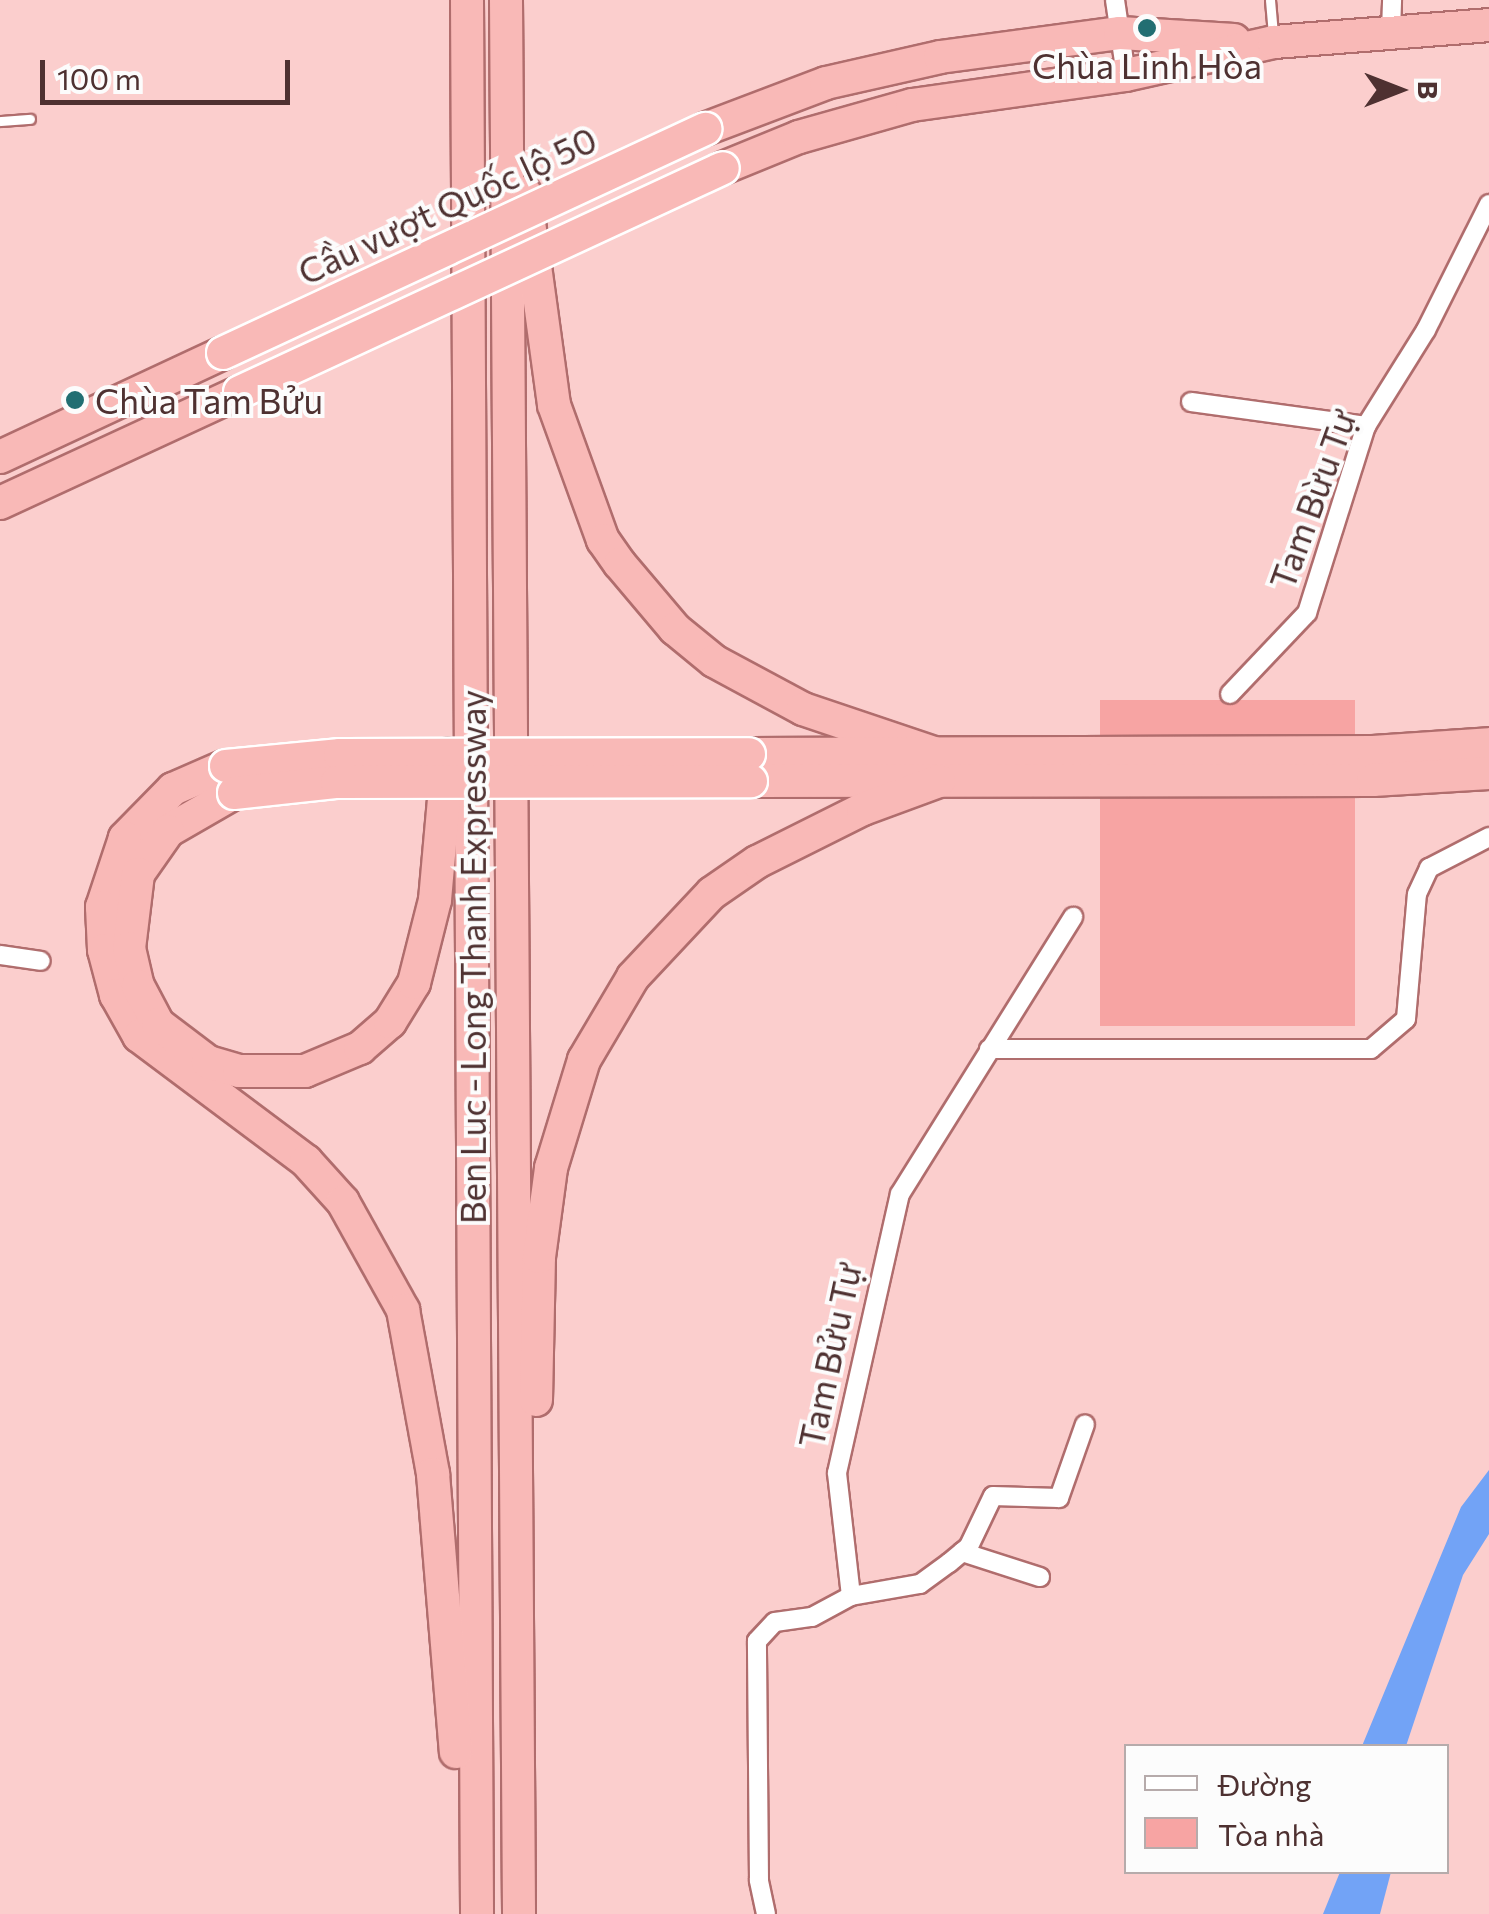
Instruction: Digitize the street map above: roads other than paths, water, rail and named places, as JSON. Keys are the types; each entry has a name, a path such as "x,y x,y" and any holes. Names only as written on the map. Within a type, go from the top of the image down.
{"highway":[{"name":"Ben Luc - Long Thanh Expressway","path":"468,0 474,1914"},
{"name":"Ben Luc - Long Thanh Expressway","path":"507,0 521,1914"},
{"path":"507,0 542,344 565,444 603,540 655,608 714,661 803,709 938,767 1374,780 1489,772"},
{"path":"0,503 723,168 878,113 1126,75 1391,15 1489,25"},
{"name":"Cầu vượt Quốc lộ 50","path":"0,456 705,129 785,96 886,68 1118,16 1274,42"},
{"path":"230,780 168,831 138,874 129,948 138,986 158,1024 208,1062 275,1075 332,1063 390,1022 428,942 452,728 467,441"},
{"path":"474,1914 433,1474 403,1310 343,1202 306,1162 139,1036 116,995 104,950 102,907 125,838 173,790 230,780 337,782 750,768 938,767 1373,752 1489,744"},
{"path":"521,1914 538,1258 551,1168 584,1060 632,977 712,893 804,837 938,767"}],"street":[{"path":"1118,16 1126,75"},
{"name":"Tam Bừu Tự","path":"1230,694 1307,613 1366,426 1426,330 1489,204"},
{"path":"1190,402 1366,426"},
{"path":"989,1049 1370,1049 1406,1019 1417,894 1429,868 1489,837"},
{"name":"Tam Bửu Tự","path":"851,1596 837,1473 900,1194 1073,917"},
{"path":"0,955 41,962"},
{"path":"766,1914 759,1880 757,1640 775,1622 812,1617 851,1596 920,1584 962,1552 993,1496 1059,1498 1085,1424"},
{"path":"962,1552 1040,1578"}],"lane":[{"path":"1270,0 1274,42"},
{"path":"0,121 30,119"}],"water":[{"path":"1489,1470 1489,1534 1463,1575 1407,1744 1363,1744 1461,1507"},
{"path":"1339,1874 1390,1874 1380,1914 1323,1914"}],"place":[{"name":"Chùa Linh Hòa","path":"1147,28"},
{"name":"Chùa Tam Bửu","path":"75,400"}]}
